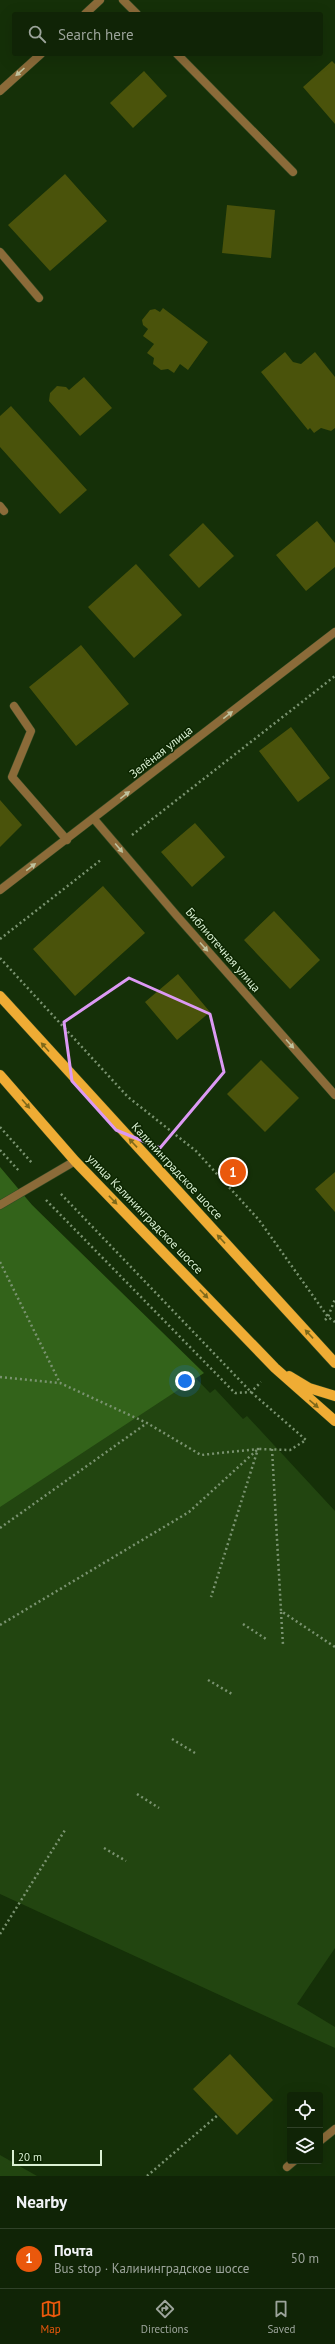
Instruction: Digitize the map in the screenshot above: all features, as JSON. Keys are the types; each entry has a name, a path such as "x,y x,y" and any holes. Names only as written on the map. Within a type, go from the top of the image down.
{"main road":[{"name":"Калининградское шоссе","path":"0,996 335,1363"},
{"name":"улица Калининградское шоссе","path":"0,1075 75,1161 275,1368 335,1421"},
{"name":"улица Калининградское шоссе","path":"275,1368 309,1388 335,1396"}],"street":[{"path":"87,12 100,0"},
{"path":"123,0 135,12"},
{"path":"0,91 39,56"},
{"path":"179,56 293,172"},
{"path":"0,252 39,298"},
{"name":"Зелёная улица","path":"0,890 67,840 335,632"},
{"path":"14,706 31,731 12,777 67,840"},
{"name":"Библиотечная улица","path":"94,818 177,916 335,1095"},
{"path":"0,1205 47,1179 75,1161"},
{"path":"323,2139 335,2129"},
{"path":"287,2167 290,2164"}],"path":[{"path":"130,837 335,676"},
{"path":"0,939 106,856"},
{"path":"0,958 128,1097 196,1151 259,1220 328,1317 335,1322"},
{"path":"0,1127 47,1179 251,1392 306,1440 290,1450 258,1449 201,1455 147,1423 60,1383 0,1377"},
{"path":"0,1150 33,1187 235,1393 251,1392"},
{"path":"0,1262 60,1383"},
{"path":"328,1317 335,1299"},
{"path":"0,1528 147,1423"},
{"path":"211,1597 258,1449"},
{"path":"0,1625 189,1512 258,1449"},
{"path":"272,1449 283,1645"},
{"path":"281,1612 335,1647"},
{"path":"242,1624 266,1639"},
{"path":"208,1680 232,1694"},
{"path":"172,1739 195,1753"},
{"path":"137,1794 159,1808"},
{"path":"0,1934 65,1830"},
{"path":"104,1848 126,1862"},
{"path":"147,2176 218,2115"}],"highlighted area":[{"path":"129,978 210,1014 224,1072 160,1148 116,1130 72,1081 64,1022"}],"green space":[{"path":"0,1167 32,1205 204,1373 0,1507"},
{"path":"0,1170 101,1280 210,1393 215,1389 243,1419 247,1416 335,1511 335,1948 297,2004 335,2027 335,2048 0,1894"},
{"path":"0,2155 37,2176 0,2176"}],"building":[{"path":"332,61 335,64 335,124 303,87"},
{"path":"144,71 167,96 133,128 110,103"},
{"path":"65,174 107,221 50,271 8,225"},
{"path":"227,205 275,210 271,258 222,253"},
{"path":"163,308 208,342 188,370 180,364 174,373 168,369 161,370 153,364 154,358 147,353 154,344 143,336 148,329 143,325 142,320 150,310 155,309 160,312"},
{"path":"285,352 293,362 301,364 315,352 335,377 335,428 331,431 321,428 314,433 310,428 308,430 261,372"},
{"path":"84,377 112,408 80,436 49,401 50,393 57,386 66,387 69,390"},
{"path":"11,406 87,490 60,514 0,447 0,416"},
{"path":"317,521 335,543 335,567 306,591 276,555"},
{"path":"203,523 234,556 199,588 169,555"},
{"path":"136,564 182,615 134,658 88,607"},
{"path":"81,645 129,704 76,746 29,687"},
{"path":"291,727 330,778 298,802 259,751"},
{"path":"0,800 22,825 0,847"},
{"path":"195,823 225,857 192,887 161,852"},
{"path":"103,886 145,933 75,996 33,949"},
{"path":"274,911 320,960 290,989 244,940"},
{"path":"178,974 210,1012 177,1040 145,1002"},
{"path":"261,1060 299,1098 265,1132 227,1094"},
{"path":"335,1172 335,1212 315,1189"},
{"path":"230,2054 273,2100 237,2135 193,2089"}],"place":[{"name":"Почта","path":"233,1172"}]}
